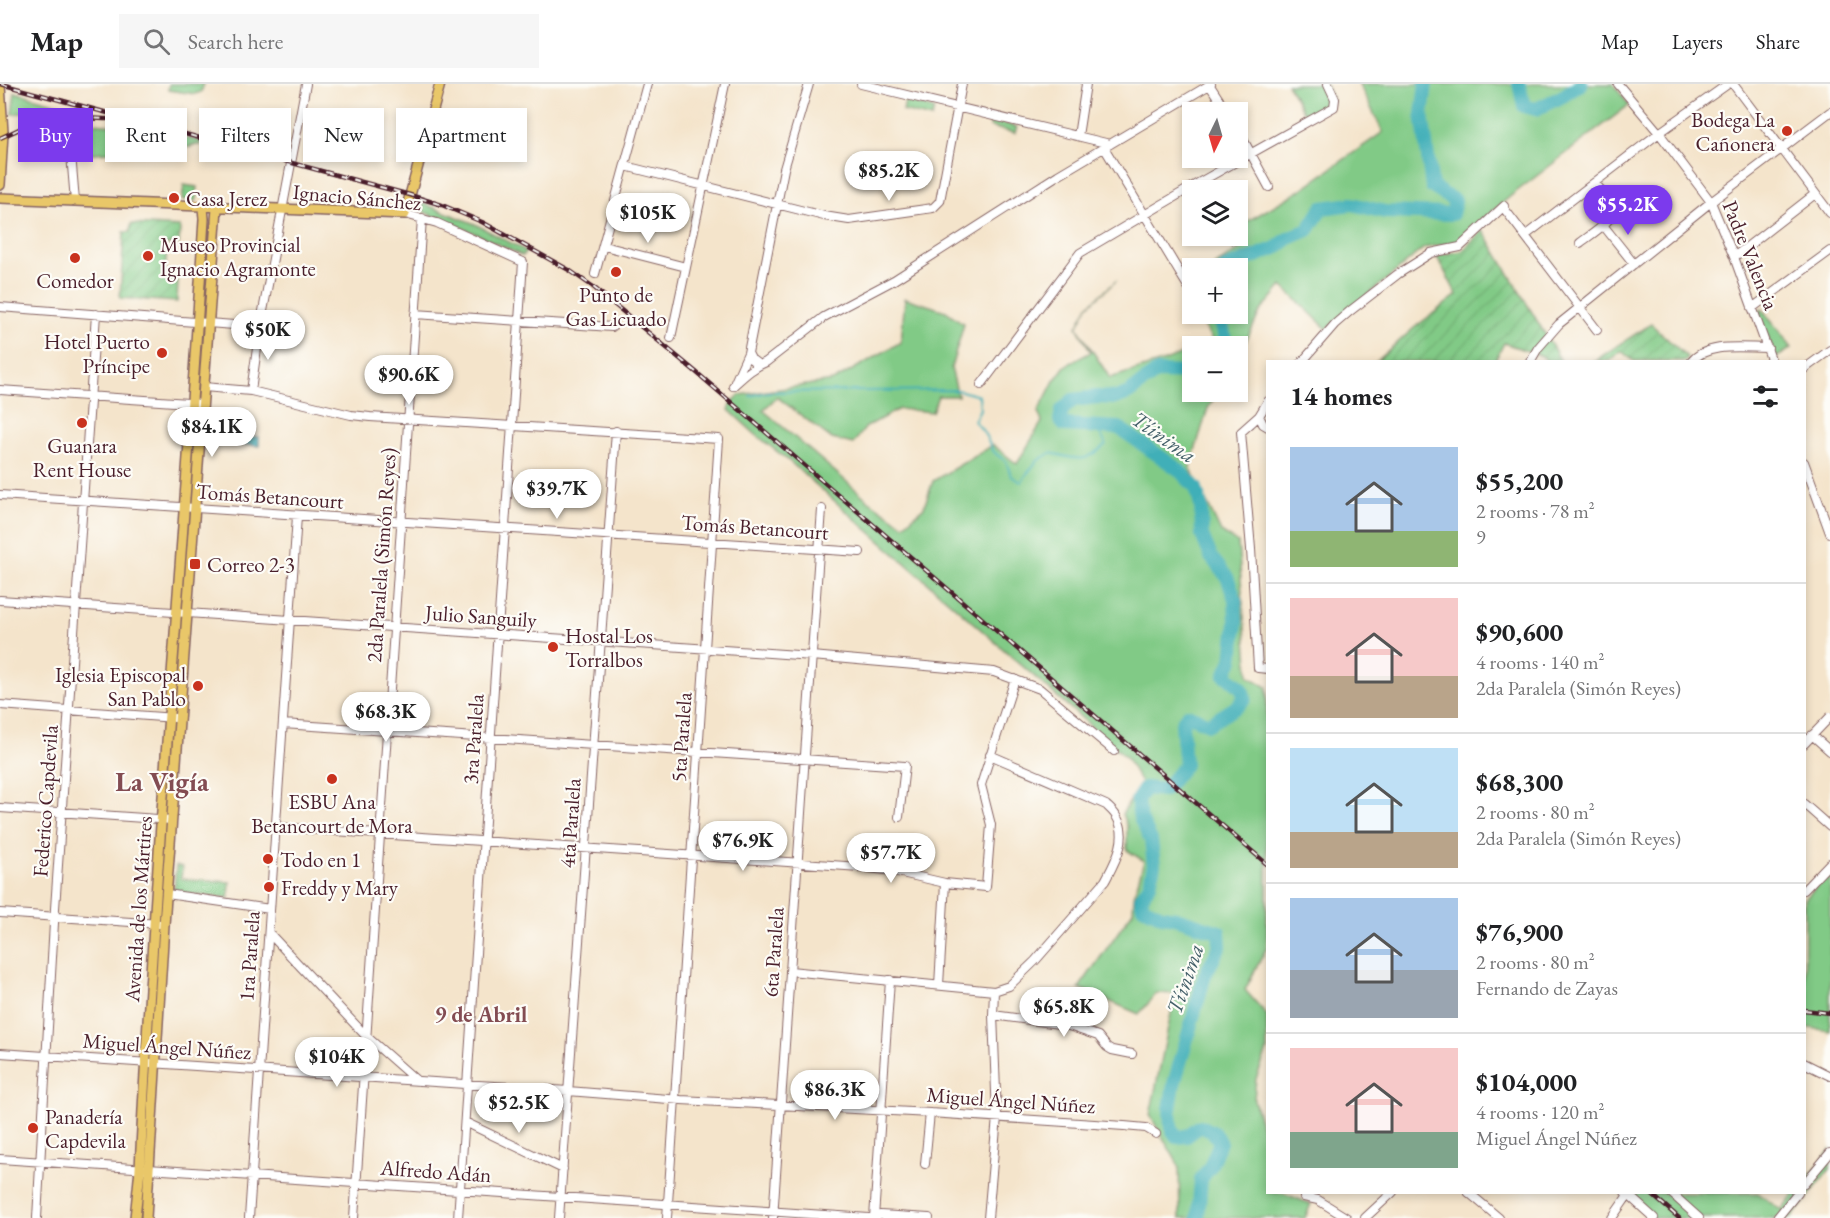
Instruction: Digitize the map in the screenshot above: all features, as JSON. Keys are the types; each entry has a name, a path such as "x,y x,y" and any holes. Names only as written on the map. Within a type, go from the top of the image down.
{"main road":[{"path":"0,84 0,185"},
{"path":"433,108 440,84"},
{"path":"405,214 418,162"},
{"name":"Ignacio Sánchez","path":"0,198 405,214"},
{"name":"Avenida de los Mártires","path":"182,613 184,509 198,404 204,387 204,219 202,207"},
{"name":"Avenida de los Mártires","path":"146,1218 146,1063 160,924 182,613 195,509 203,322 217,207"},
{"path":"204,219 209,217 215,220"},
{"name":"Avenida de los Mártires","path":"135,1218 145,1169 156,1064 160,924 167,894 167,819"}],"street":[{"path":"251,391 260,327 306,84"},
{"path":"595,274 647,84"},
{"path":"671,338 725,84"},
{"path":"809,84 776,203 748,353 733,386 824,317 894,280 1105,144 1210,84 1221,102"},
{"path":"861,84 1105,144 1144,216 1182,277"},
{"path":"625,166 824,216 849,220 933,208 940,201 962,84"},
{"path":"1078,136 1086,84"},
{"path":"1204,180 1334,107 1335,99 1328,84"},
{"name":"Padre Valencia","path":"1618,84 1659,133 1711,202 1734,257 1771,360"},
{"path":"1526,235 1659,133 1728,84"},
{"path":"1733,84 1830,213"},
{"path":"1531,360 1552,332 1579,308 1711,202 1830,112"},
{"path":"1248,147 1269,187"},
{"path":"72,162 75,201"},
{"path":"1580,243 1603,225 1615,211 1614,206 1594,183"},
{"path":"981,385 1080,253 1182,193"},
{"path":"1734,257 1815,194"},
{"path":"1304,360 1335,324 1398,274 1431,253 1460,247 1504,206 1597,330"},
{"name":"Ignacio Sánchez","path":"405,214 437,223 523,262"},
{"name":"2da Paralela (Simón Reyes)","path":"354,1218 422,218"},
{"path":"1603,225 1634,264"},
{"path":"604,246 687,267"},
{"path":"1752,308 1830,251"},
{"name":"3ra Paralela","path":"458,1218 523,262"},
{"path":"0,307 260,327"},
{"name":"Federico Capdevila","path":"37,1218 54,917 96,314"},
{"path":"415,314 612,327"},
{"path":"1693,360 1700,352 1722,348 1768,348"},
{"path":"1806,368 1830,350"},
{"path":"748,353 751,359 759,365"},
{"path":"204,387 251,391 351,415 616,431"},
{"path":"0,390 198,404"},
{"path":"1266,404 1259,416 1241,432 1258,668 1266,669"},
{"path":"1259,416 1266,426"},
{"name":"5ta Paralela","path":"616,431 719,439 667,1218"},
{"name":"4ta Paralela","path":"559,1218 616,431"},
{"path":"1806,467 1826,512 1830,533"},
{"name":"Tomás Betancourt","path":"0,495 184,509 860,552"},
{"name":"6ta Paralela","path":"773,1215 822,509"},
{"name":"1ra Paralela","path":"249,1218 297,516"},
{"name":"Julio Sanguily","path":"0,600 812,656 994,672 1040,689 1114,751"},
{"path":"276,827 484,840 893,871 945,883 986,887 991,825 981,785 1015,679"},
{"path":"0,705 174,718"},
{"path":"1806,742 1830,717"},
{"path":"283,724 904,766 899,816"},
{"path":"1812,735 1830,751"},
{"path":"790,971 994,991 1008,986 1035,961 1105,881 1122,844 1120,827 1117,816 1106,805 990,755"},
{"path":"1806,806 1830,826"},
{"path":"0,808 167,819"},
{"path":"1806,884 1830,863"},
{"path":"939,985 945,883"},
{"path":"167,894 270,909"},
{"path":"0,913 160,924"},
{"path":"269,933 366,1036 417,1081"},
{"path":"874,1218 890,981"},
{"path":"988,1218 997,1117 994,991"},
{"path":"993,1016 1066,1025 1098,1036 1112,1050 1132,1054"},
{"name":"Miguel Ángel Núñez","path":"0,1053 675,1100 997,1117 1146,1128 1156,1134"},
{"path":"1806,1064 1830,1076"},
{"path":"925,1164 930,1113"},
{"path":"465,1122 563,1169"},
{"path":"1806,1178 1830,1153"},
{"name":"Alfredo Adán","path":"0,1159 668,1204 773,1215 869,1218"},
{"path":"1365,1218 1392,1194"},
{"path":"1470,1194 1499,1218"},
{"path":"1612,1218 1627,1194 1654,1218"},
{"path":"1672,1194 1699,1218"},
{"path":"1777,1218 1796,1194"},
{"path":"1304,1197 1318,1200 1347,1218"},
{"path":"874,1218 879,1215 929,1218"}],"green space":[{"path":"169,84 204,84 201,92 195,94 168,90"},
{"path":"1287,84 1325,84 1332,99 1331,104 1305,115"},
{"path":"1359,84 1613,84 1629,105 1512,195 1456,242 1424,248 1327,329 1282,286 1260,312 1248,337 1210,336 1203,324 1248,324 1248,258 1226,258 1242,246 1248,246 1248,221 1296,193 1383,132"},
{"path":"15,92 71,108 18,108 18,113 12,114"},
{"path":"905,101 934,109 932,118 903,111"},
{"path":"991,120 1017,127 1015,133 990,127"},
{"path":"93,123 105,125 105,152 93,153"},
{"path":"187,139 199,141 199,145 191,145 187,147"},
{"path":"184,185 197,187 196,201 182,200"},
{"path":"422,203 475,224 526,251 523,256 424,212"},
{"path":"131,224 180,227 179,244 167,244 165,279 178,280 177,302 120,298 124,232 130,232"},
{"path":"1483,230 1560,360 1546,360 1542,356 1504,343 1496,360 1378,360 1414,328 1457,295 1436,255 1462,251"},
{"path":"905,298 946,311 964,324 951,368 958,396 938,396 932,412 899,409 866,427 853,444 832,439 777,397 763,410 868,500 904,525 924,507 933,481 993,445 1017,464 1042,422 1038,412 1054,381 1065,366 1091,352 1077,327 1110,378 1182,354 1182,402 1212,402 1190,467 1221,532 1238,543 1249,676 1266,686 1266,949 1245,990 1266,1014 1266,1054 1256,1079 1254,1100 1266,1141 1266,1194 1286,1194 1311,1204 1305,1218 1180,1218 1179,1166 1150,1115 1175,994 1157,993 1139,1014 1079,988 1133,911 1134,896 1144,861 1127,850 1127,827 1122,814 1141,783 1126,757 729,410 732,402 740,395 833,381 901,342"},
{"path":"1762,309 1792,348 1776,358 1758,313"},
{"path":"1651,324 1687,357 1686,360 1633,360 1621,351 1610,360 1596,360"},
{"path":"176,866 182,867 181,879 230,882 229,898 174,892"},
{"path":"1830,871 1830,1031 1806,1027 1806,898"},
{"path":"1830,1150 1830,1169 1792,1218 1654,1218 1627,1194 1759,1194 1781,1210 1794,1194 1806,1194 1806,1180"}],"water":[{"path":"238,435 259,437 259,446 237,444"}],"waterway":[{"name":"Tíinima","path":"1248,259 1276,248 1289,238 1308,230 1322,208 1352,204 1385,212 1452,214 1455,201 1432,187 1422,114 1426,84"},
{"name":"Tíinima","path":"1519,84 1524,106 1536,109 1581,84"},
{"name":"Tíinima","path":"1221,324 1224,336"},
{"name":"Tíinima","path":"1182,373 1157,372 1129,393 1116,398 1097,397 1073,400 1062,410 1060,420 1064,425 1119,428 1178,469 1196,488 1201,506 1202,535 1211,557 1227,577 1235,599 1236,622 1232,660 1225,675 1241,687 1245,698 1238,706 1209,724 1187,715 1182,723 1185,765 1164,790 1145,788 1137,800 1140,818 1151,840 1154,865 1150,884 1141,898 1143,907 1162,916 1176,918 1219,932 1220,946 1205,975 1174,1084 1170,1109 1171,1128 1177,1137 1187,1136 1200,1126 1213,1132 1220,1142 1210,1167 1201,1179 1198,1218"},
{"path":"750,396 768,392 958,390 979,396 980,409 974,421 983,431 994,451 1006,461 1011,476 1021,482 1036,462 1050,453 1080,459 1098,451 1106,444 1101,435 1092,427"}],"railway":[{"path":"1,84 442,205 482,222 569,270 592,286 696,372 1266,863"},
{"path":"0,138 27,126 53,119 105,119"},
{"path":"1806,1010 1830,1013"},
{"path":"1651,1194 1679,1218"}],"place":[{"name":"Bodega La Cañonera","path":"1787,131"},
{"name":"Casa Jerez","path":"174,198"},
{"name":"Museo Provincial Ignacio Agramonte","path":"148,256"},
{"name":"Comedor","path":"75,258"},
{"name":"Punto de Gas Licuado","path":"616,272"},
{"name":"Hotel Puerto Príncipe","path":"162,353"},
{"name":"Guanara Rent House","path":"82,423"},
{"name":"Correo 2-3","path":"195,564"},
{"name":"Hostal Los Torralbos","path":"553,647"},
{"name":"Iglesia Episcopal San Pablo","path":"198,686"},
{"name":"ESBU Ana Betancourt de Mora","path":"332,779"},
{"name":"Todo en 1","path":"268,859"},
{"name":"Freddy y Mary","path":"269,887"},
{"name":"Panadería Capdevila","path":"33,1128"}],"district":[{"name":"La Vigía","path":"162,781"},
{"name":"9 de Abril","path":"481,1014"}]}
